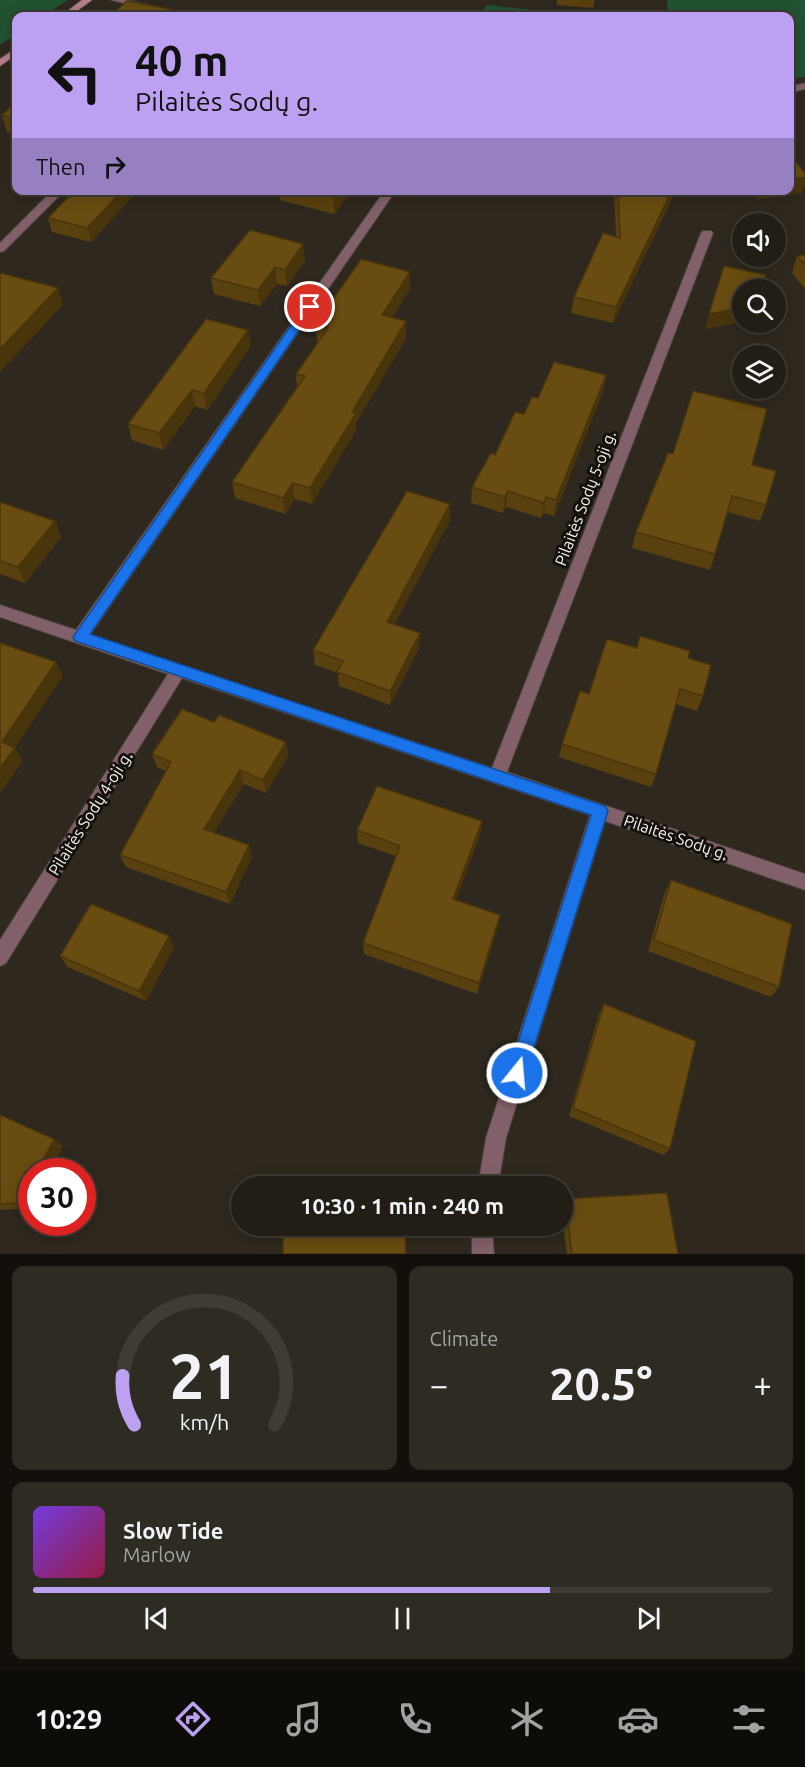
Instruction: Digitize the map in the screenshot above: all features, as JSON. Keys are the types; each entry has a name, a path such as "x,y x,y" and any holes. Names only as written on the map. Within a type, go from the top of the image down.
{"main road":[{"path":"71,12 88,0"}],"street":[{"path":"115,0 170,12"},
{"path":"0,249 55,195"},
{"path":"80,637 388,195"},
{"name":"Pilaitės Sodų 5-oji g.","path":"497,776 707,233"},
{"name":"Pilaitės Sodų g.","path":"0,611 497,776 805,882"},
{"name":"Pilaitės Sodų 4-oji g.","path":"0,957 179,670"},
{"path":"490,1176 496,1138 600,811"},
{"path":"482,1236 483,1254"}],"green space":[{"path":"0,0 68,0 49,12 12,12 12,37 0,45"},
{"path":"667,0 805,0 805,77 794,78 794,12 668,12"},
{"path":"487,5 554,12 481,12"}],"building":[{"path":"127,1 170,9 167,12 115,12"},
{"path":"12,106 12,118 2,115"},
{"path":"794,160 805,173 805,177 794,178"},
{"path":"70,195 118,195 87,228 48,218"},
{"path":"618,195 670,195 616,307 574,297 603,233 620,238"},
{"path":"250,230 303,244 285,270 275,267 258,290 211,278"},
{"path":"805,255 805,265 797,256"},
{"path":"361,259 410,272 382,315 406,321 352,412 356,413 310,488 293,483 283,498 232,482 305,376 296,374 328,328 316,324"},
{"path":"724,266 766,275 765,279 732,279 732,310 709,314"},
{"path":"0,273 58,288 0,349"},
{"path":"206,319 248,330 204,393 192,390 159,433 128,424"},
{"path":"554,362 606,375 556,500 546,497 544,503 508,491 505,497 472,487 491,453 495,455 515,412 524,414 532,397 538,398"},
{"path":"693,391 767,409 752,465 776,471 766,505 732,496 715,554 636,532 668,453 673,454"},
{"path":"407,491 450,504 387,622 420,633 390,691 337,672 343,661 313,650"},
{"path":"0,502 55,521 18,567 0,561"},
{"path":"640,636 690,651 688,658 711,665 703,696 680,689 656,774 562,744 580,691 589,694 607,639 637,648"},
{"path":"0,643 56,662 2,742 15,748 0,768"},
{"path":"182,709 214,722 219,715 286,742 263,780 240,770 204,829 249,845 226,892 120,855 171,762 152,754"},
{"path":"377,786 482,821 453,899 500,915 479,983 363,943 400,846 357,830"},
{"path":"671,880 792,924 779,987 654,940"},
{"path":"91,904 169,936 139,991 60,956"},
{"path":"604,1004 696,1041 670,1149 573,1108"},
{"path":"0,1115 54,1139 44,1158 18,1158 18,1203 0,1204"},
{"path":"667,1193 678,1254 572,1254 570,1236 573,1236 573,1199"},
{"path":"405,1236 406,1254 283,1254 283,1237"}],"route":[{"path":"310,307 80,637 600,811 517,1073"}]}
